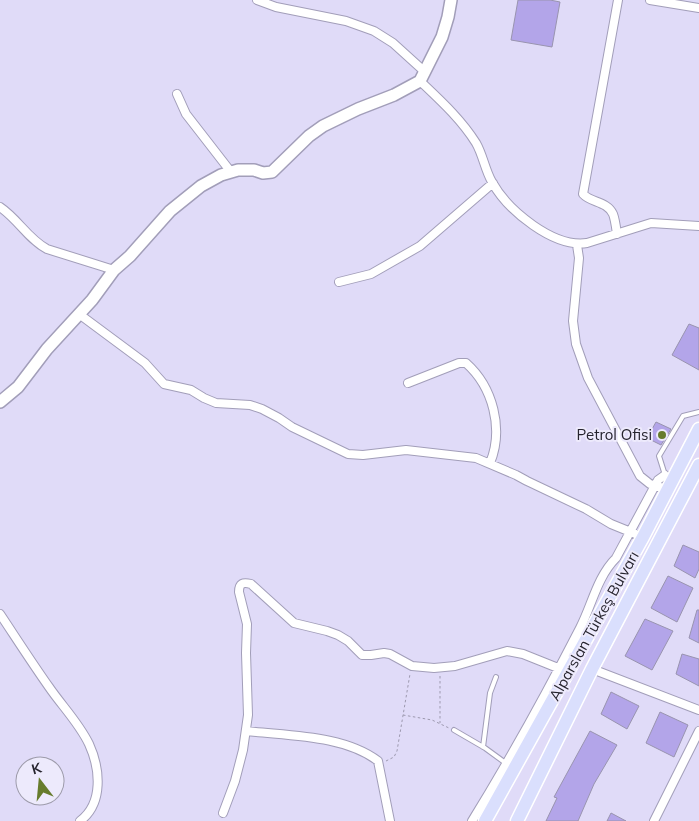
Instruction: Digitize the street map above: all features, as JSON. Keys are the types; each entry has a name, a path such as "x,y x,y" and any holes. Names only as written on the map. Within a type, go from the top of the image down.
{"main road":[{"name":"Alparslan Türkeş Bulvarı","path":"485,821 564,670 643,537 667,484 699,430"},
{"name":"Alparslan Türkeş Bulvarı","path":"517,821 592,669 699,465"}],"street":[{"path":"257,0 276,7 346,21 374,31 393,43 453,112 476,144 493,183 504,200 526,220 563,242 577,245 651,223 699,226"},
{"path":"0,402 18,387 47,349 79,314 114,270 130,256 170,211 201,186 221,175 238,170 272,172 309,136 323,126 358,109 394,95 422,76 442,37 451,0"},
{"path":"617,234 613,214 607,206 587,199 583,194 618,0"},
{"path":"650,0 688,3 699,8"},
{"path":"177,94 186,114 231,172"},
{"path":"339,282 371,274 420,246 493,183"},
{"path":"0,207 11,214 39,245 114,270"},
{"path":"577,245 579,258 573,321 576,344 583,367 628,451 635,468 645,481 655,485 667,484"},
{"path":"79,314 144,363 164,384 191,390 216,403 250,405 262,409 304,434 348,454 364,455 406,450 469,456 490,463 586,509 611,524 643,537"},
{"path":"408,383 459,363 466,363 492,401 496,440 490,463"},
{"path":"472,821 564,670 589,612 593,597 661,476 667,484"},
{"path":"223,813 247,731 247,624 239,592 239,586 245,582 251,584 294,623 338,635 348,641 362,655 390,654 412,666 441,668 507,651 523,654 564,670"},
{"path":"0,614 59,702 74,719 91,751 98,788 96,799 86,816 80,821"},
{"path":"592,669 699,710"},
{"path":"247,731 335,742 369,754 378,761 390,821"},
{"path":"654,821 699,731"}],"lane":[{"path":"667,484 659,456 683,416 699,412"},
{"path":"483,747 489,698 496,677"},
{"path":"454,730 507,764"}],"path":[{"path":"378,761 385,762 394,756 398,745 412,666"},
{"path":"440,724 441,668"},
{"path":"403,715 432,720 454,730"}],"building":[{"path":"518,0 550,0 560,2 552,47 511,40"},
{"path":"689,324 699,328 699,370 672,355"},
{"name":"Petrol Ofisi","path":"656,422 671,429 661,445 647,438"},
{"path":"683,545 699,552 699,569 695,578 674,566"},
{"path":"668,576 693,588 677,622 651,608"},
{"path":"697,610 699,610 699,643 689,638"},
{"path":"645,619 673,631 652,670 625,656"},
{"path":"682,654 699,659 699,686 676,674"},
{"path":"611,692 639,706 627,729 601,714"},
{"path":"660,712 688,725 674,757 646,743"},
{"path":"590,731 617,745 594,784 578,821 546,821 557,798 554,797"},
{"path":"611,813 626,821 607,821"}],"place":[{"name":"Petrol Ofisi","path":"662,435"}]}
